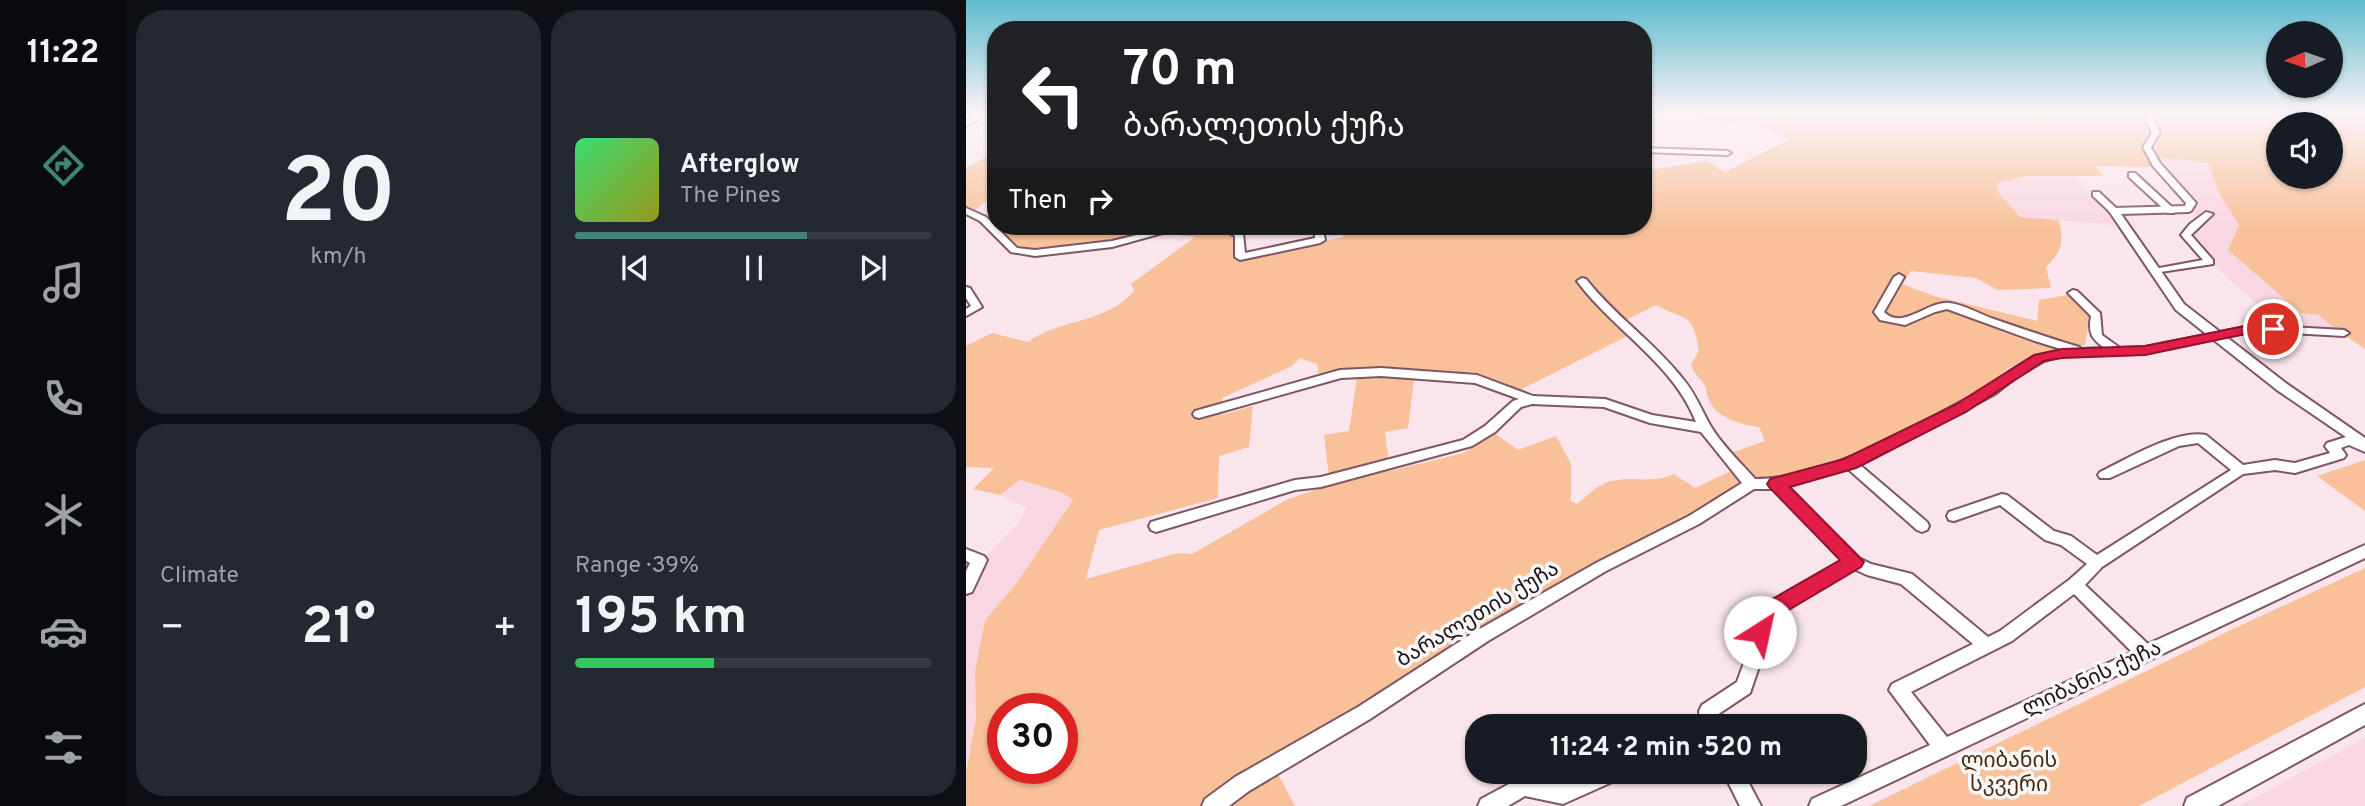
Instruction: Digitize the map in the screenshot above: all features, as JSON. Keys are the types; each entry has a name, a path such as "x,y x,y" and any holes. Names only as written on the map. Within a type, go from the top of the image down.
{"street":[{"path":"1716,153 1727,153"},
{"path":"2114,211 2171,211 2188,209 2192,203 2156,164 2150,153"},
{"path":"2132,175 2171,211"},
{"path":"2096,194 2114,211 2180,307 2282,387 2365,446"},
{"path":"966,211 987,223"},
{"path":"2157,271 2210,262 2186,235 2209,214"},
{"path":"999,235 1014,250 1035,253 1112,244 1148,235"},
{"path":"1240,235 1240,257 1320,240 1319,235"},
{"path":"1899,277 1881,305 1879,312 1884,318 1905,322 1932,309 1948,306 2039,339 2090,352"},
{"path":"1582,281 1596,302 1642,342 1672,373 1692,399 1705,428 1751,484 1776,484 1850,464 1960,408 2040,358 2116,350 2145,350 2255,328 2344,333"},
{"path":"966,290 977,307 966,313"},
{"path":"2073,293 2096,315 2093,329 2096,337 2116,350"},
{"path":"1199,415 1340,374 1381,372 1477,379 1532,400"},
{"path":"1156,526 1295,485 1321,482 1467,443 1490,429 1517,404 1532,400 1605,403 1650,419 1705,428"},
{"path":"2105,475 2176,442 2201,438 2240,470"},
{"path":"1944,748 1898,690 2006,636 2075,585 2097,563 2240,470 2276,465 2295,468 2339,455 2332,446 2349,440 2365,446"},
{"path":"1850,464 1922,526"},
{"name":"ბარალეთის ქუჩა","path":"1212,806 1242,784 1364,713 1482,636 1601,567 1693,520 1751,484"},
{"path":"1776,484 1854,562 1867,569 1906,579 1986,645"},
{"path":"1954,516 2002,499 2050,536 2066,540 2097,563"},
{"name":"ლიბანის ქუჩა","path":"1819,806 2365,551"},
{"path":"966,555 979,560 966,587"},
{"path":"1708,714 1708,711 1744,687 1757,649 1762,615 1854,562"},
{"path":"2075,585 2146,654"},
{"path":"2195,806 2365,714"},
{"path":"1488,806 1524,786 1562,800 1591,784"},
{"path":"1739,784 1751,806"}],"shaded area":[{"path":"2157,157 2208,163 2220,195 2239,225 2335,329 2248,327 2239,318 2267,316 2248,295 2228,279 2189,235 2195,226 2193,203"},
{"path":"2026,176 2074,176 2110,212 2117,225 2020,217 1998,192 1997,182"},
{"path":"1019,480 1061,492 1073,500 1016,584 985,620 975,671 976,719 966,773 966,591 982,560 1017,525 1027,508 1000,495"},
{"path":"2365,738 2365,806 2239,806"}],"green space":[{"path":"1763,153 2145,153 2152,167 2095,166 2103,176 2026,176 1997,183 1998,192 2020,217 2059,220 2060,246 2046,267 2051,288 1998,290 1976,278 1911,271 1902,284 1934,296 2037,321 2039,300 2068,295 2082,304 2090,315 2085,345 2037,355 2008,368 1984,390 1844,460 1772,480 1756,479 1731,453 1765,441 1759,427 1729,419 1717,411 1691,364 1699,351 1691,323 1656,305 1626,320 1639,330 1520,390 1489,378 1415,371 1408,428 1385,432 1390,471 1464,453 1494,433 1518,450 1556,436 1571,464 1571,501 1577,504 1602,485 1619,480 1658,479 1674,474 1695,488 1731,471 1747,485 1271,761 1295,806 966,806 966,773 976,719 975,671 985,620 1016,584 1073,500 1061,492 1020,480 1000,495 973,489 994,468 966,467 966,346 992,333 1028,342 1041,334 1110,310 1134,291 1131,284 1195,237 1179,235 1229,235 1235,238 1234,260 1343,235 1652,235 1652,170 1706,161 1725,172","holes":["1300,358 1317,364 1319,377 1358,371 1349,431 1324,435 1330,485 1288,499 1192,554 1178,553 1086,579 1099,530 1218,498 1219,456 1249,447 1253,406 1222,415 1222,398 1292,366"]},
{"path":"2155,153 2266,153 2266,189 2343,189 2343,153 2365,153 2365,349 2319,315 2301,313 2228,250 2239,225 2220,195 2208,163 2157,157"},
{"path":"987,157 987,201 975,210 966,206 966,168"},
{"path":"1005,235 1140,235 1068,248 1046,249 1029,249"},
{"path":"2365,460 2365,511 2317,476"},
{"name":"ლიბანის სკვერი","path":"2365,568 2365,687 2139,806 1869,806 2233,629"}],"route":[{"path":"1760,632 1762,615 1854,562 1776,484 1850,464 1991,391 2040,358 2062,353 2145,350 2255,328 2273,329"}]}
